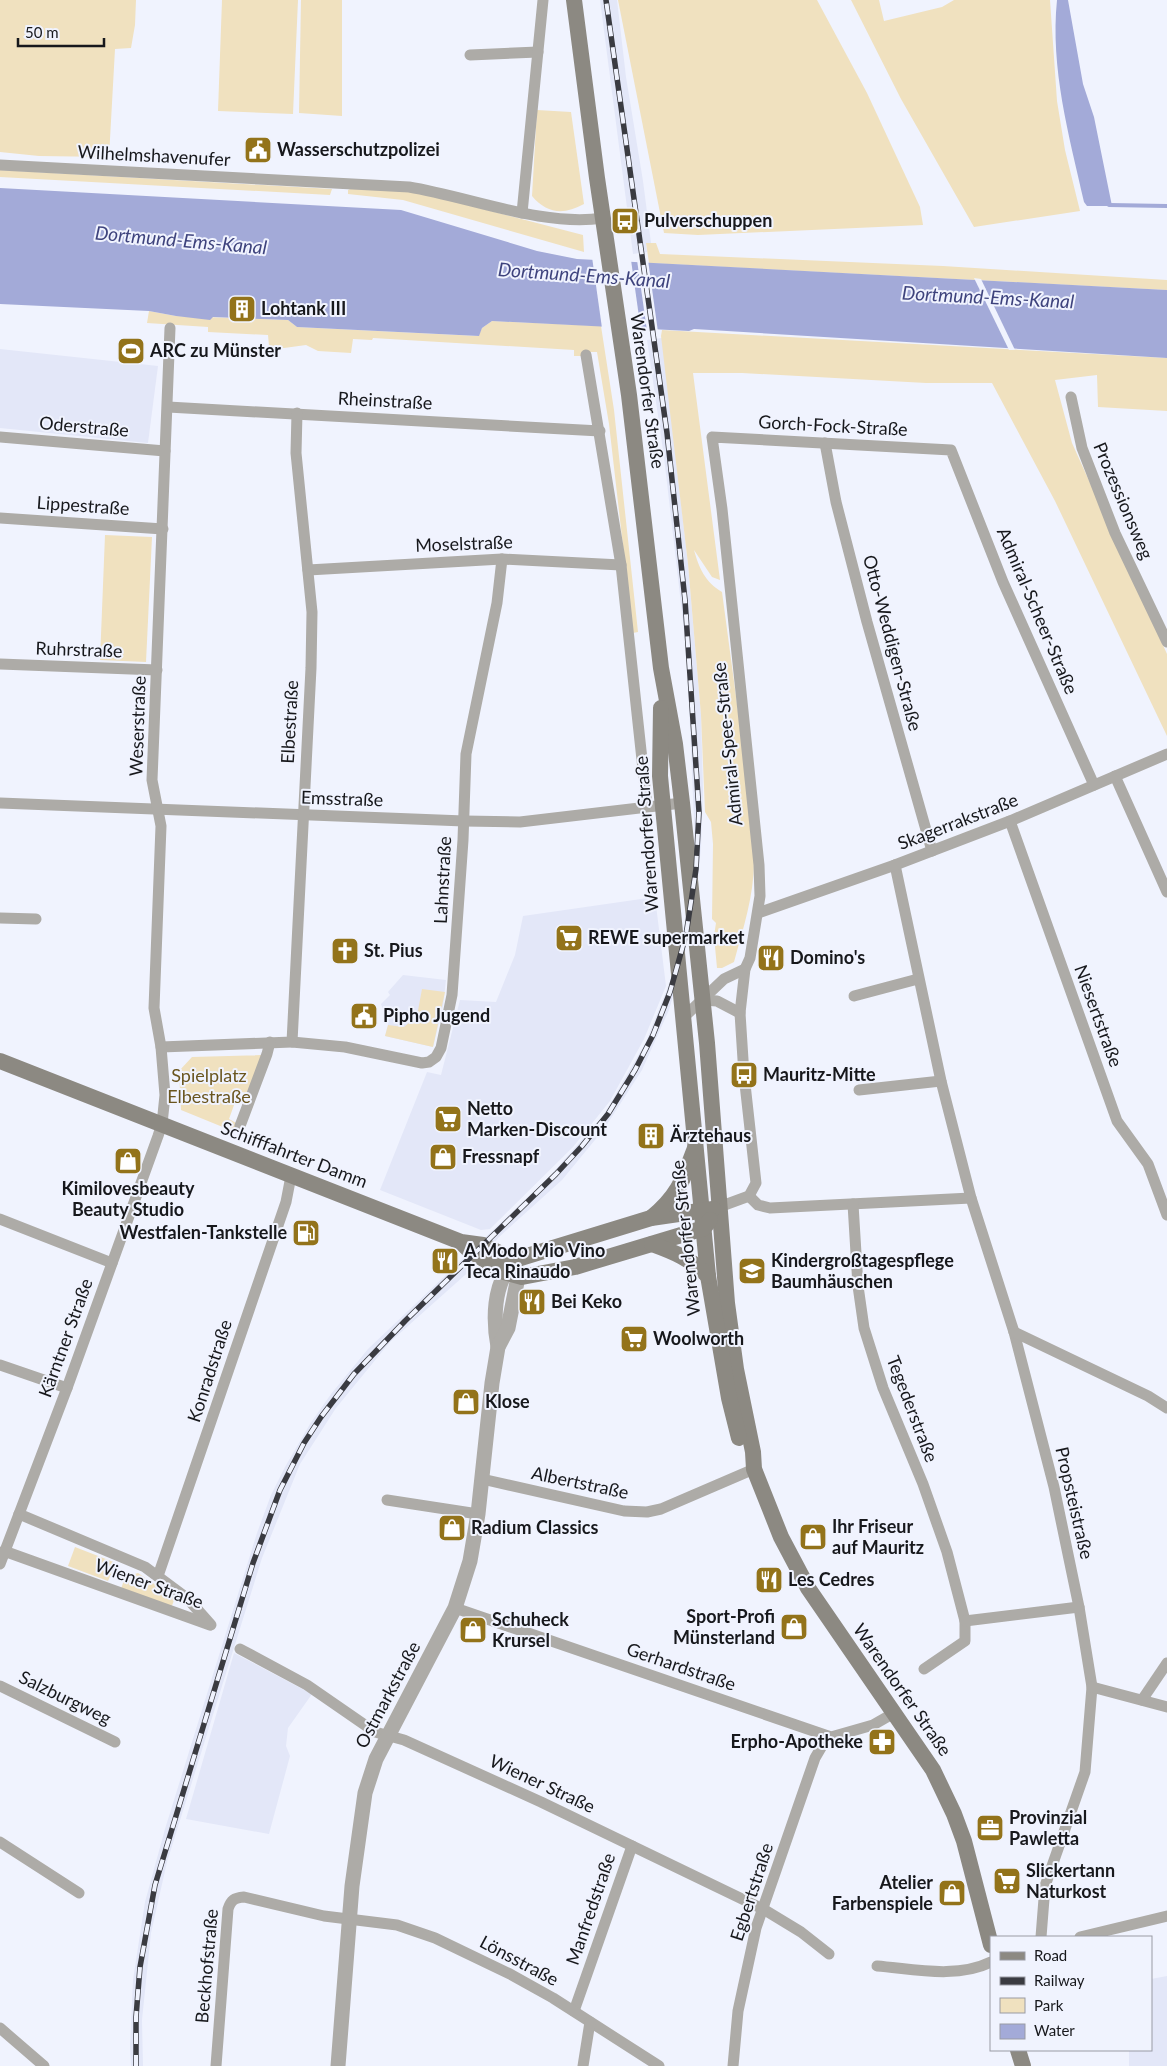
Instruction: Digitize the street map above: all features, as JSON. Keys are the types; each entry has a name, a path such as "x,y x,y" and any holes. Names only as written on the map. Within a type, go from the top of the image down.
{"main road":[{"name":"Warendorfer Straße","path":"574,0 620,335 661,668 675,744 702,1000 727,1303 736,1369 753,1452 754,1469"},
{"name":"Warendorfer Straße","path":"661,668 660,776 655,806 684,1018 708,1276 729,1398 743,1455 754,1469 781,1537 808,1588 933,1770 955,1816 964,1842 990,1941"},
{"name":"Schifffahrter Damm","path":"0,1061 461,1242 469,1250 512,1270"},
{"path":"651,1218 677,1192 696,1146"},
{"path":"512,1270 651,1218 719,1207"},
{"path":"512,1270 575,1266 652,1244 704,1228 719,1207"},
{"path":"652,1244 684,1256 708,1276"},
{"path":"1018,2051 1022,2066"}],"street":[{"path":"522,213 542,0"},
{"path":"470,56 538,52"},
{"name":"Wilhelmshavenufer","path":"0,165 409,187 444,193 548,218 583,221 603,218"},
{"name":"Weserstraße","path":"162,1124 165,1095 161,1047 154,1008 161,826 152,780 170,328"},
{"name":"Warendorfer Straße","path":"586,355 621,565 655,806"},
{"name":"Prozessionsweg","path":"1071,397 1082,448 1115,533 1167,642"},
{"name":"Rheinstraße","path":"168,407 600,431"},
{"name":"Elbestraße","path":"292,1042 302,815 311,668 312,612 296,454 296,413"},
{"name":"Oderstraße","path":"0,437 166,451"},
{"name":"Gorch-Fock-Straße","path":"712,437 951,450"},
{"name":"Admiral-Spee-Straße","path":"712,437 722,510 759,865 760,896 758,913 750,958 745,969"},
{"name":"Otto-Weddigen-Straße","path":"825,443 836,502 867,622 932,851"},
{"name":"Admiral-Scheer-Straße","path":"951,450 1003,582 1094,785"},
{"name":"Lippestraße","path":"0,518 163,528"},
{"name":"Moselstraße","path":"308,570 502,559 621,565"},
{"name":"Lahnstraße","path":"292,1042 345,1047 422,1062 429,1062 436,1058 445,1036 452,995 464,821 466,754 497,603 502,559"},
{"name":"Ruhrstraße","path":"0,664 157,670"},
{"name":"Skagerrakstraße","path":"758,913 1010,821 1167,754"},
{"path":"1115,776 1167,892"},
{"name":"Emsstraße","path":"0,803 520,822 682,803"},
{"name":"Niesertstraße","path":"1010,821 1117,1121 1148,1164 1167,1215"},
{"name":"Propsteistraße","path":"895,864 941,1081 971,1198 1014,1332 1054,1487 1079,1607 1092,1688 1085,1772 1044,1886 1041,1936"},
{"path":"0,918 36,919"},
{"path":"684,1018 724,979 745,969"},
{"path":"745,969 740,1013 744,1075 756,1183 749,1196 758,1205 770,1208 971,1198"},
{"path":"854,996 918,979"},
{"path":"702,1000 717,1001 740,1013"},
{"path":"240,1126 270,1042"},
{"path":"161,1047 292,1042"},
{"path":"859,1090 941,1081"},
{"name":"Kärntner Straße","path":"0,1564 162,1124"},
{"name":"Konradstraße","path":"158,1576 286,1202 291,1176"},
{"name":"Warendorfer Straße","path":"719,1207 749,1196"},
{"name":"Tegederstraße","path":"853,1204 858,1286 864,1328 883,1388 923,1484 947,1552 965,1621"},
{"path":"0,1219 112,1263"},
{"name":"Ostmarkstraße","path":"338,2066 349,1919 365,1793 374,1763 387,1736 455,1608 470,1561 478,1514 492,1383 498,1347 508,1328 512,1270"},
{"path":"1014,1332 1148,1396 1167,1408"},
{"path":"0,1365 66,1388"},
{"name":"Albertstraße","path":"482,1479 604,1507 641,1512 661,1509 754,1469"},
{"path":"387,1500 478,1514"},
{"name":"Wiener Straße","path":"4,1551 212,1625 188,1599 145,1568 119,1555 19,1514"},
{"path":"924,1670 965,1641 965,1621 1079,1607"},
{"name":"Gerhardstraße","path":"455,1608 831,1737"},
{"name":"Wiener Straße","path":"240,1649 307,1686 366,1728 404,1740 487,1777 762,1909 801,1932 829,1954"},
{"path":"1142,1700 1167,1663"},
{"name":"Salzburgweg","path":"0,1686 115,1742"},
{"path":"1092,1688 1167,1707"},
{"path":"831,1737 872,1725 894,1713"},
{"name":"Egbertstraße","path":"733,2066 738,2011 756,1928 815,1758 822,1746 831,1737"},
{"path":"0,1842 79,1893"},
{"name":"Manfredstraße","path":"574,2011 632,1846"},
{"name":"Beckhofstraße","path":"216,2066 230,1902 236,1898 244,1897 324,1916 349,1919"},
{"path":"1084,1936 1167,1916"},
{"name":"Lönsstraße","path":"349,1919 397,1925 435,1938 510,1974 574,2011 659,2066"},
{"path":"877,1966 962,1971 978,1968 990,1962"},
{"path":"583,2066 590,2022"},
{"path":"0,2028 44,2066"}],"shaded area":[{"path":"600,0 617,0 626,77 651,243 646,243 647,252 633,254"},
{"path":"662,338 688,564 701,715 703,790 697,888 684,957 669,1010 642,1070 604,1129 562,1180 499,1237 474,1267 390,1342 336,1408 300,1464 262,1558 167,1862 151,1933 142,2020 143,2066 131,2066 133,1980 145,1902 165,1829 257,1533 271,1495 310,1424 331,1394 368,1349 548,1178 603,1116 646,1042 671,979 686,922 695,844 687,656 664,457 647,340"},
{"path":"0,349 158,366 148,443 0,428"},
{"path":"655,897 666,986 644,1039 610,1101 573,1147 490,1229 481,1230 380,1190 427,1072 441,1075 460,1000 496,1002 515,955 523,916"},
{"path":"403,975 446,980 443,1006 433,1047 385,1036 388,1025 381,1004 390,995 388,992"},
{"path":"234,1653 312,1694 288,1728 286,1746 290,1756 269,1834 186,1819"},
{"path":"1167,1976 1167,2066 1129,2066 1129,2051 1152,2051 1152,1979"}],"green space":[{"path":"0,0 136,0 135,25 131,48 115,49 109,157 39,156 0,152"},
{"path":"222,0 298,0 293,114 218,111"},
{"path":"301,0 342,0 342,116 299,113"},
{"path":"618,0 817,0 867,93 920,207 923,225 698,235 664,233"},
{"path":"851,0 879,0 884,21 942,7 954,0 1050,0 1057,101 1065,150 1080,211 974,227 901,99"},
{"path":"537,110 571,112 584,204 577,208 556,211 544,206 532,196"},
{"path":"0,170 332,189 330,195 0,177"},
{"path":"354,187 409,190 583,235 584,252 403,200 348,194 348,190"},
{"path":"646,243 656,243 660,254 943,266 1167,280 1167,290 649,263"},
{"path":"149,311 176,316 288,320 297,327 478,336 482,328 492,321 601,326 614,410 638,632 633,633 609,424 597,352 583,352 583,356 574,356 574,350 373,338 372,340 353,339 351,353 318,351 306,345 284,348 269,346 268,335 208,332 208,327 147,323"},
{"path":"662,330 1167,358 1167,411 1098,407 1097,375 1055,380 1072,443 1167,654 1167,736 1055,501 992,383 926,383 742,373 693,373 720,580 712,577 694,550 698,563 707,579 722,592 739,719 754,861 750,900 734,962 722,968 717,968 714,936 716,923 712,919 713,844 711,822 705,812 701,715 688,564 661,336"},
{"path":"105,535 152,537 146,662 100,660"},
{"path":"422,989 445,992 433,1047 385,1036 388,1025 404,1027 417,1016"},
{"name":"Spielplatz Elbestraße","path":"262,1055 248,1094 239,1091 229,1119 238,1124 235,1132 181,1110 179,1071 192,1057"},
{"path":"75,1547 116,1563 108,1581 68,1566"},
{"path":"138,1573 175,1598 171,1608 121,1589 125,1577"}],"water":[{"path":"1057,0 1068,0 1083,84 1094,117 1112,206 1087,206 1084,202 1062,101 1056,51"},
{"name":"Dortmund-Ems-Kanal","path":"0,188 401,210 537,251 577,259 1167,290 1167,358 694,329 689,331 492,321 482,328 479,336 297,327 288,320 213,317 210,320 149,311 0,304"}],"pier":[{"path":"592,257 631,260 641,331 602,328"},
{"path":"637,260 648,260 658,332 647,331"},
{"path":"974,278 981,279 1015,350 1009,350"}],"waterway":[{"path":"1109,205 1167,206"}],"railway":[{"path":"136,2066 136,2017 140,1967 155,1885 253,1563 280,1490 304,1443 354,1374 405,1321 556,1174 608,1114 635,1070 653,1035 670,992 686,935 696,869 699,812 685,600 667,433 606,0"}],"place":[{"name":"Wasserschutzpolizei","path":"258,150"},
{"name":"Pulverschuppen","path":"625,221"},
{"name":"Lohtank III","path":"242,309"},
{"name":"ARC zu Münster","path":"131,351"},
{"name":"REWE supermarket","path":"569,938"},
{"name":"St. Pius","path":"345,951"},
{"name":"Domino's","path":"771,958"},
{"name":"Pipho Jugend","path":"364,1016"},
{"name":"Mauritz-Mitte","path":"744,1075"},
{"name":"Netto Marken-Discount","path":"448,1119"},
{"name":"Ärztehaus","path":"651,1136"},
{"name":"Fressnapf","path":"443,1157"},
{"name":"Kimilovesbeauty Beauty Studio","path":"128,1161"},
{"name":"Westfalen-Tankstelle","path":"306,1233"},
{"name":"A Modo Mio Vino Teca Rinaudo","path":"445,1261"},
{"name":"Kindergroßtagespflege Baumhäuschen","path":"752,1271"},
{"name":"Bei Keko","path":"532,1302"},
{"name":"Woolworth","path":"634,1339"},
{"name":"Klose","path":"466,1402"},
{"name":"Radium Classics","path":"452,1528"},
{"name":"Ihr Friseur auf Mauritz","path":"813,1537"},
{"name":"Les Cedres","path":"769,1580"},
{"name":"Sport-Profi Münsterland","path":"794,1627"},
{"name":"Schuheck Krursel","path":"473,1630"},
{"name":"Erpho-Apotheke","path":"882,1742"},
{"name":"Provinzial Pawletta","path":"990,1828"},
{"name":"Slickertann Naturkost","path":"1007,1881"},
{"name":"Atelier Farbenspiele","path":"952,1893"}]}
